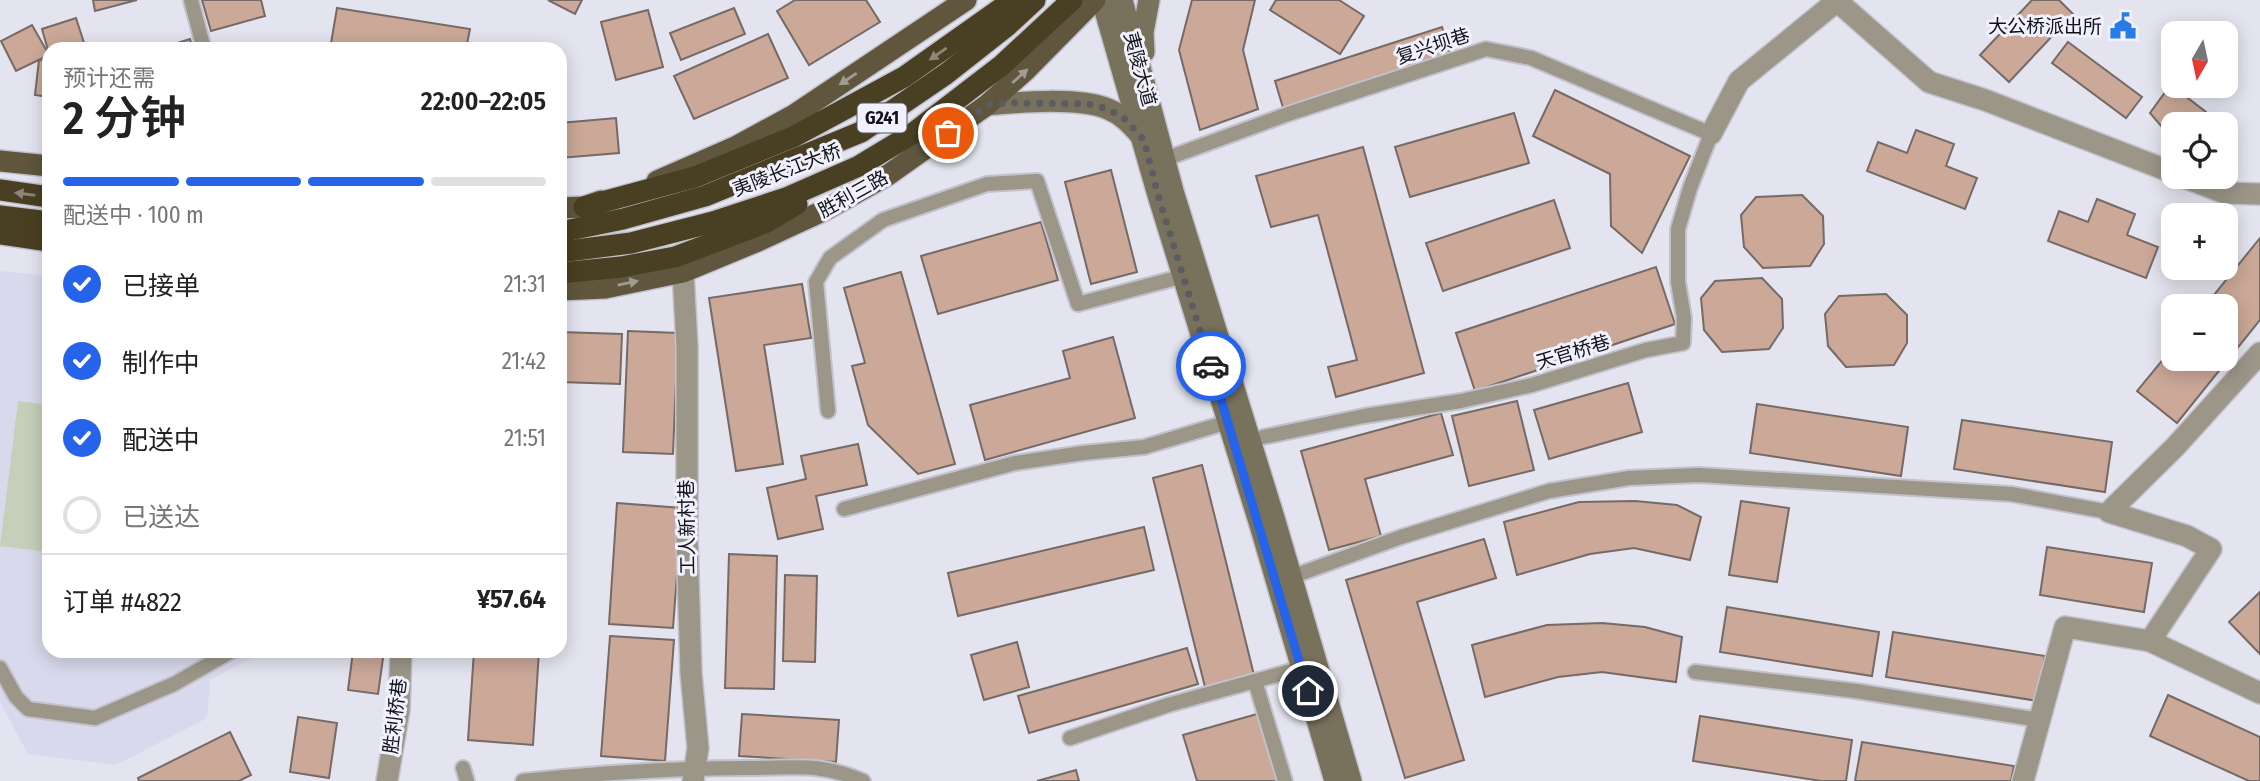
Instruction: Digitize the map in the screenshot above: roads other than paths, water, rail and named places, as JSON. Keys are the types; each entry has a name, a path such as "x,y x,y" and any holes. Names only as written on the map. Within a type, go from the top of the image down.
{"highway":[{"path":"584,207 695,177 793,137 904,77 1013,0"},
{"name":"夷陵长江大桥","path":"567,231 623,219 705,196 861,132 946,75 1035,0"},
{"name":"夷陵长江大桥","path":"567,251 631,243 713,222 786,198 859,166 912,134 1002,65 1072,0"},
{"path":"567,272 621,267 675,257 765,223 859,166"},
{"path":"0,190 42,196"},
{"path":"0,216 42,221"},
{"path":"0,234 42,240"}],"main road":[{"path":"567,208 584,207 648,184 737,146 794,115 966,0"},
{"name":"胜利三路","path":"567,290 605,288 683,272 825,210 888,175 987,105 1026,71 1095,0"},
{"name":"夷陵大道","path":"1102,0 1335,781"},
{"name":"夷陵大道","path":"1122,0 1165,159 1351,781"},
{"path":"1149,0 1143,32 1151,110"},
{"path":"987,105 1036,102 1088,104 1108,109 1126,120 1144,140"},
{"path":"0,160 42,165"},
{"path":"0,243 42,249"}],"street":[{"path":"1710,134 1739,81 1838,1 1929,82 1985,100 2161,168"},
{"path":"2214,189 2225,193 2260,194"},
{"name":"工人新村巷","path":"683,272 687,346 687,539 691,673 698,748 694,775"},
{"path":"2150,641 2211,549 2186,536 2109,512 2175,447 2260,353"},
{"path":"2023,781 2065,627 2150,641 2260,693"},
{"name":"胜利桥巷","path":"387,781 399,710 401,658"}],"lane":[{"path":"191,0 202,42"},
{"name":"复兴坝巷","path":"1165,159 1289,114 1486,49 1531,58 1710,134"},
{"name":"天官桥巷","path":"1264,437 1497,393 1646,350 1683,343 1684,318 1678,282 1678,229 1710,134"},
{"path":"828,411 816,282 830,258 883,220 987,184 1037,181 1078,304 1184,276"},
{"path":"844,509 1015,463 1144,447 1228,422"},
{"path":"1291,577 1401,537 1549,491 1629,478 1699,475 2011,494 2109,512"},
{"path":"0,668 16,696 28,709 95,718 174,684 220,658"},
{"path":"1070,738 1168,705 1302,668"},
{"path":"1695,672 1856,691 2039,720"},
{"path":"1255,681 1285,781"},
{"path":"523,781 694,775 804,766 841,772 863,781"}],"place":[{"name":"大公桥派出所","path":"2123,26"}]}
